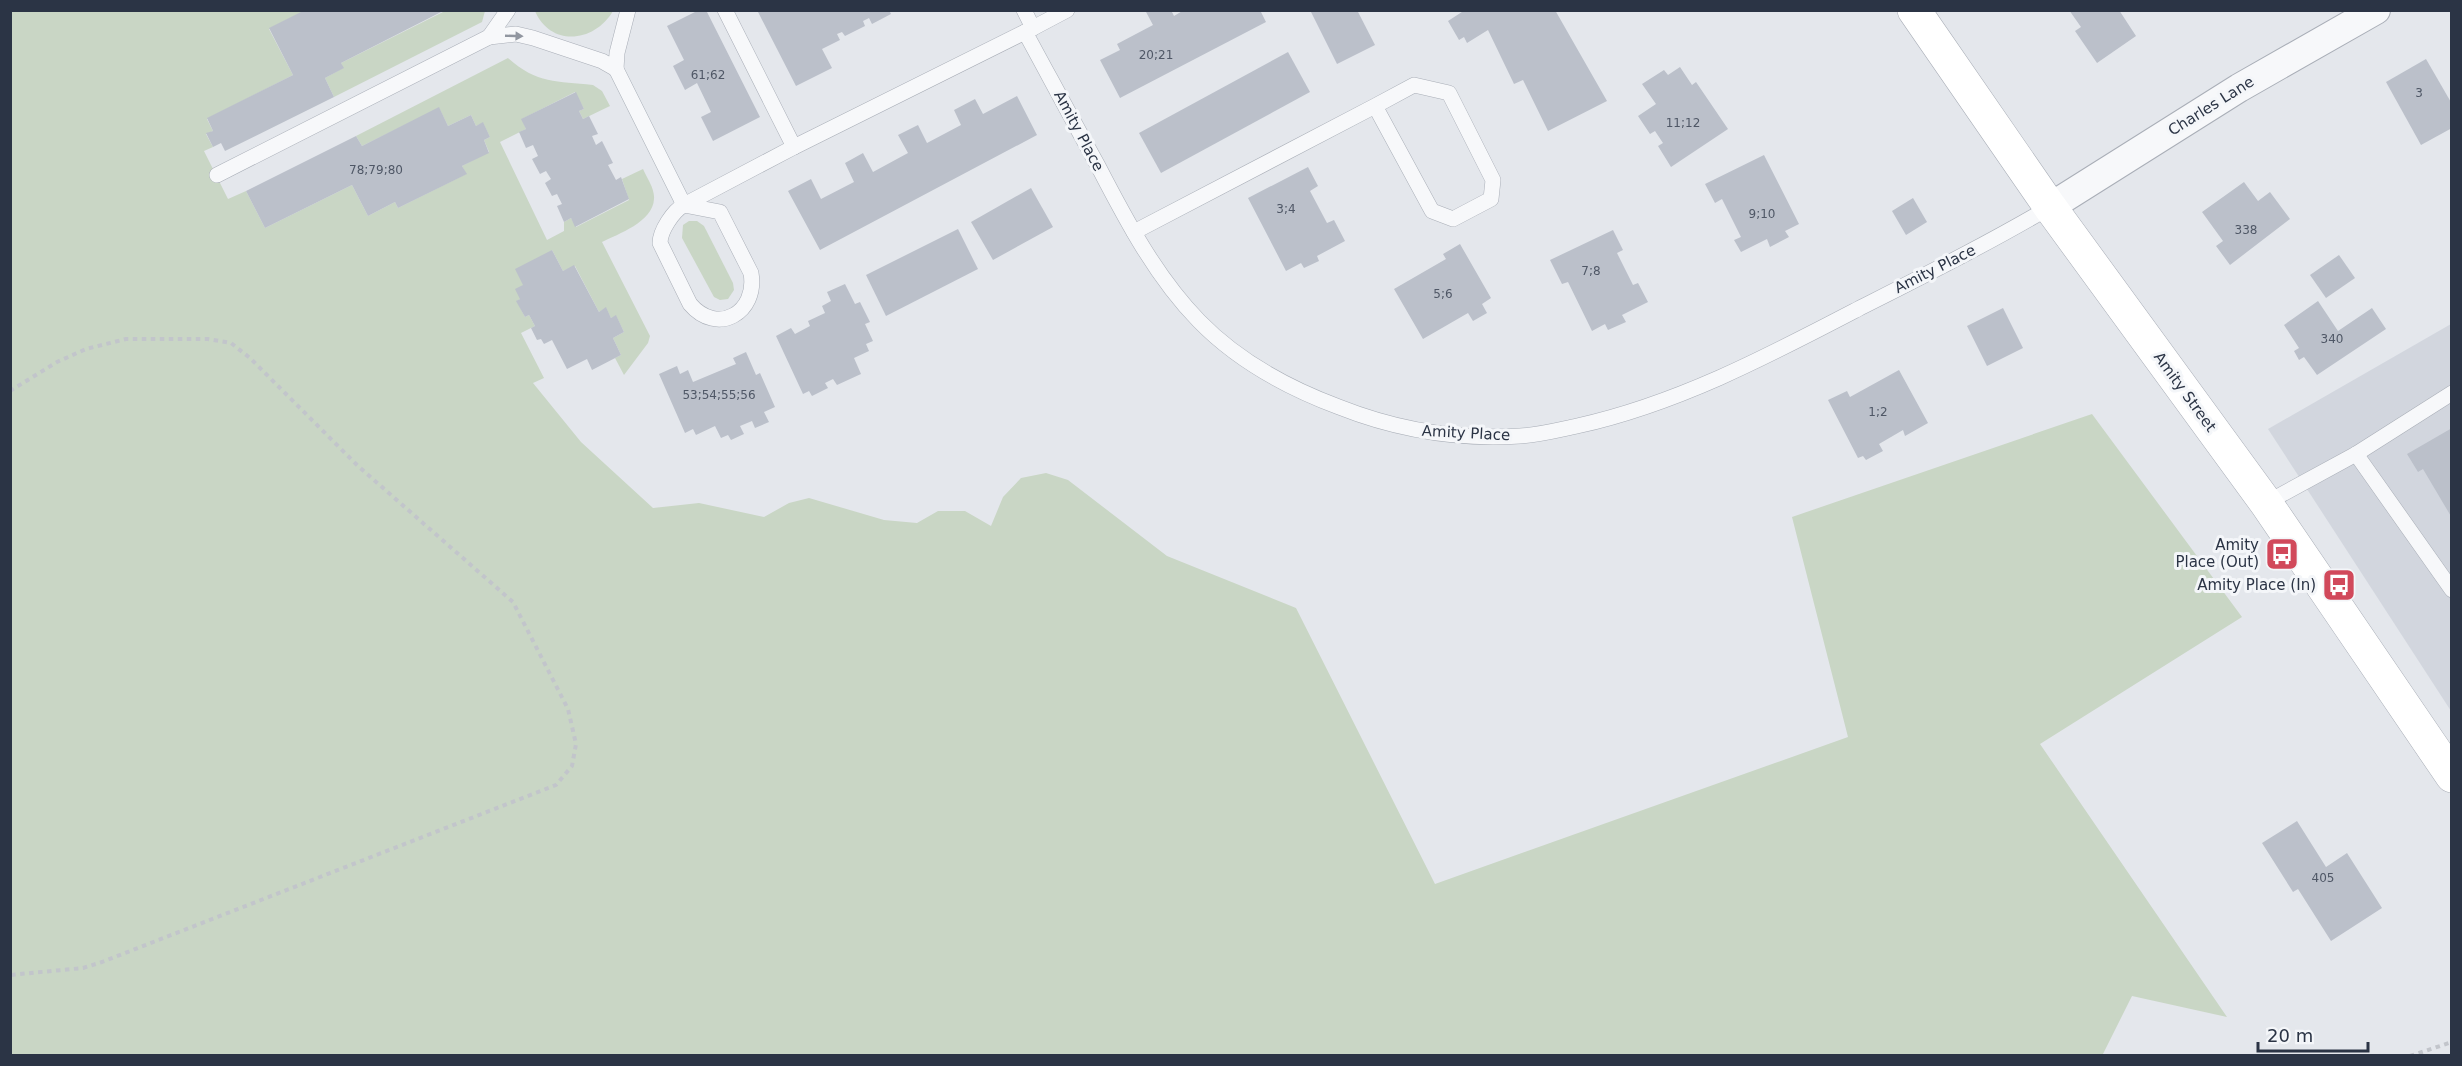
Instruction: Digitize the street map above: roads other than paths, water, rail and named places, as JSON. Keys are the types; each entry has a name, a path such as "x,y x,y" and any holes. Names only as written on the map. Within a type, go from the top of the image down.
{"main road":[{"name":"Amity Street","path":"1914,10 2050,207 2266,503 2451,776"}],"street":[{"name":"Charles Lane","path":"2050,207 2239,88 2376,10"}],"lane":[{"path":"489,37 508,10"},
{"path":"628,10 617,53 616,69 684,205"},
{"path":"725,10 794,147"},
{"name":"Amity Place","path":"1024,10 1029,30 1134,232 1172,287 1199,320 1227,345 1265,372 1309,396 1408,430 1454,435 1523,436 1606,420 1659,403 1701,387 1811,334 2050,207"},
{"path":"684,205 720,212 751,273 753,283 749,299 732,317 715,318 696,312 690,304 660,243 660,237 675,212 684,205 794,147 1067,10"},
{"path":"217,174 489,37 516,34 532,38 602,61 616,69"},
{"path":"1134,232 1414,85 1449,93 1493,180 1491,199 1453,219 1432,211 1376,106"},
{"path":"2266,503 2356,454 2451,393"},
{"path":"2356,454 2451,590"}],"place":[{"name":"Amity Place (Out)","path":"2282,554"},
{"name":"Amity Place (In)","path":"2339,585"}]}
